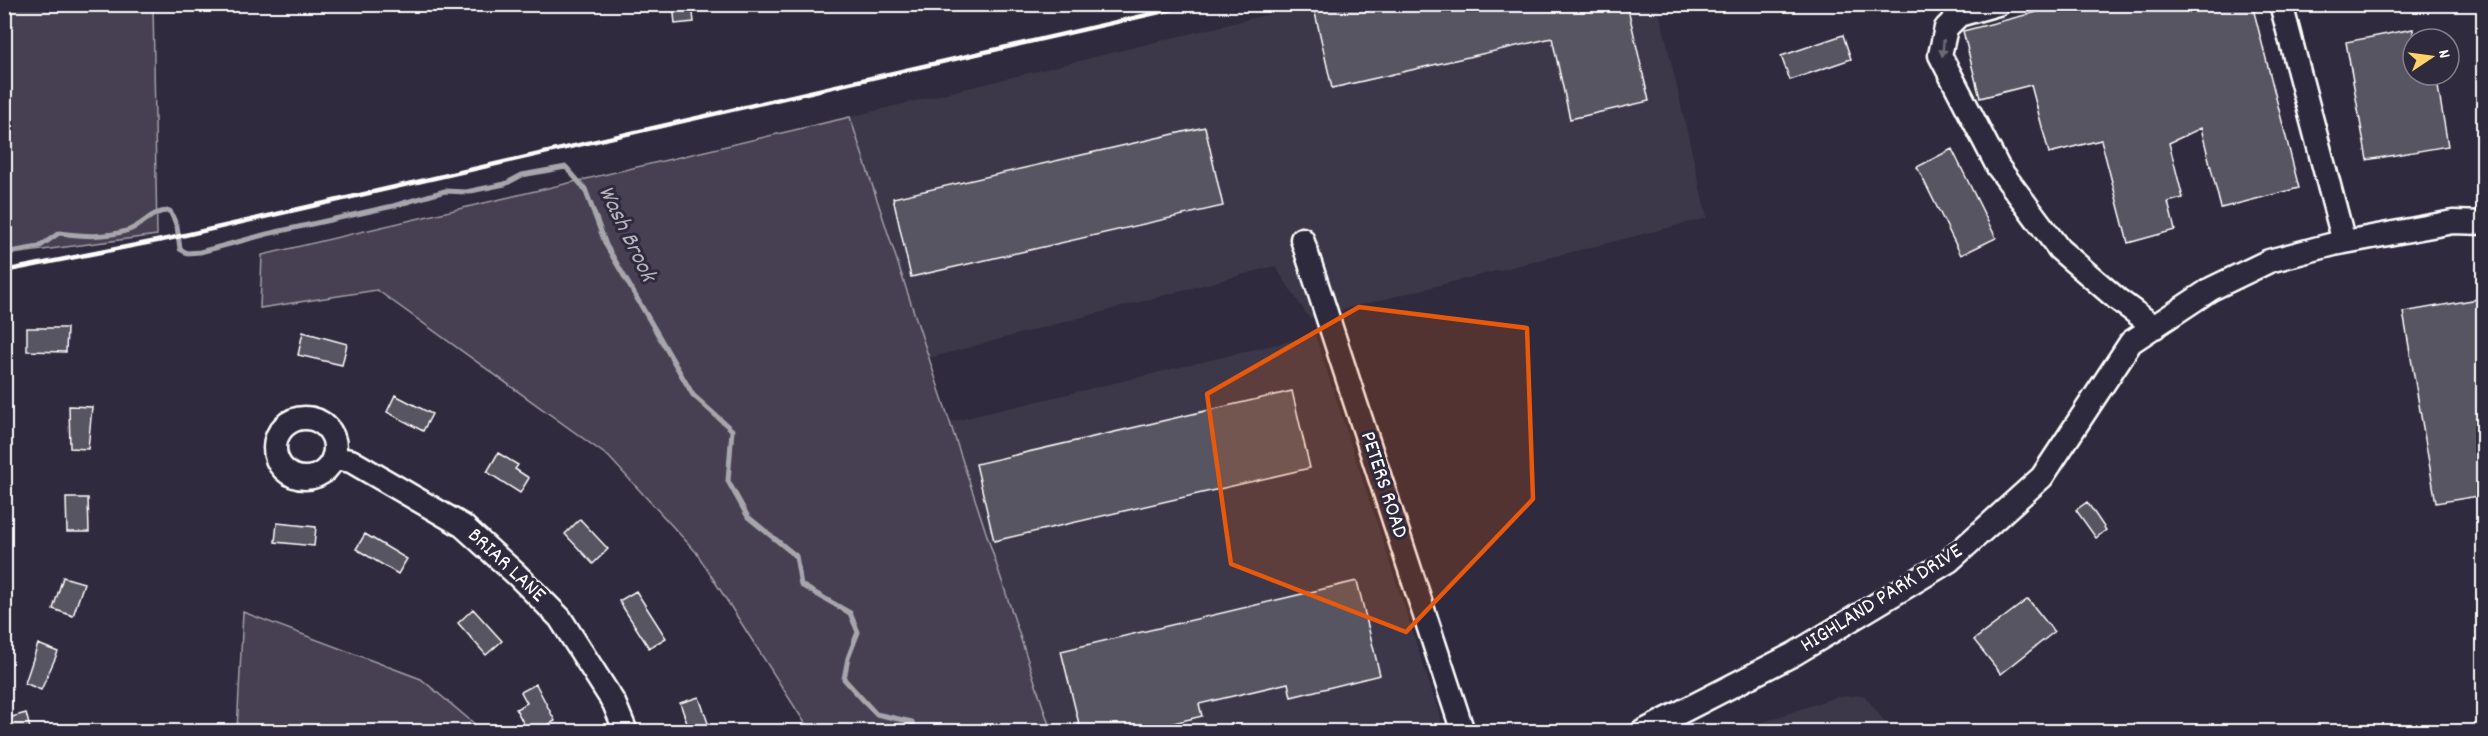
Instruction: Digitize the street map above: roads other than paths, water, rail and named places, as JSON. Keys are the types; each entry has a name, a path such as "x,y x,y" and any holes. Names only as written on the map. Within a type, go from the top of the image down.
{"street":[{"path":"1998,4 1959,15 1946,28 1940,55 1998,167 2059,249 2117,299 2155,327"},
{"path":"2281,4 2344,242"},
{"name":"HIGHLAND PARK DRIVE","path":"1642,732 1794,654 1949,561 2042,477 2131,342 2211,289 2269,261 2344,242 2453,222 2484,223"},
{"name":"PETERS ROAD","path":"1302,239 1463,732"},
{"name":"BRIAR LANE","path":"333,458 351,461 463,526 516,574 560,618 614,703 626,732"}],"waterway":[{"name":"Wash Brook","path":"4,253 39,247 59,233 94,236 120,233 164,211 170,211 177,226 180,249 187,253 200,252 267,234 393,206 445,191 466,192 505,184 522,175 566,167 585,189 606,245 693,395 732,430 728,481 748,517 796,556 801,585 850,613 858,632 848,658 844,679 876,714 912,722 915,732"}],"railway":[{"path":"4,271 172,238 1195,4"}]}
